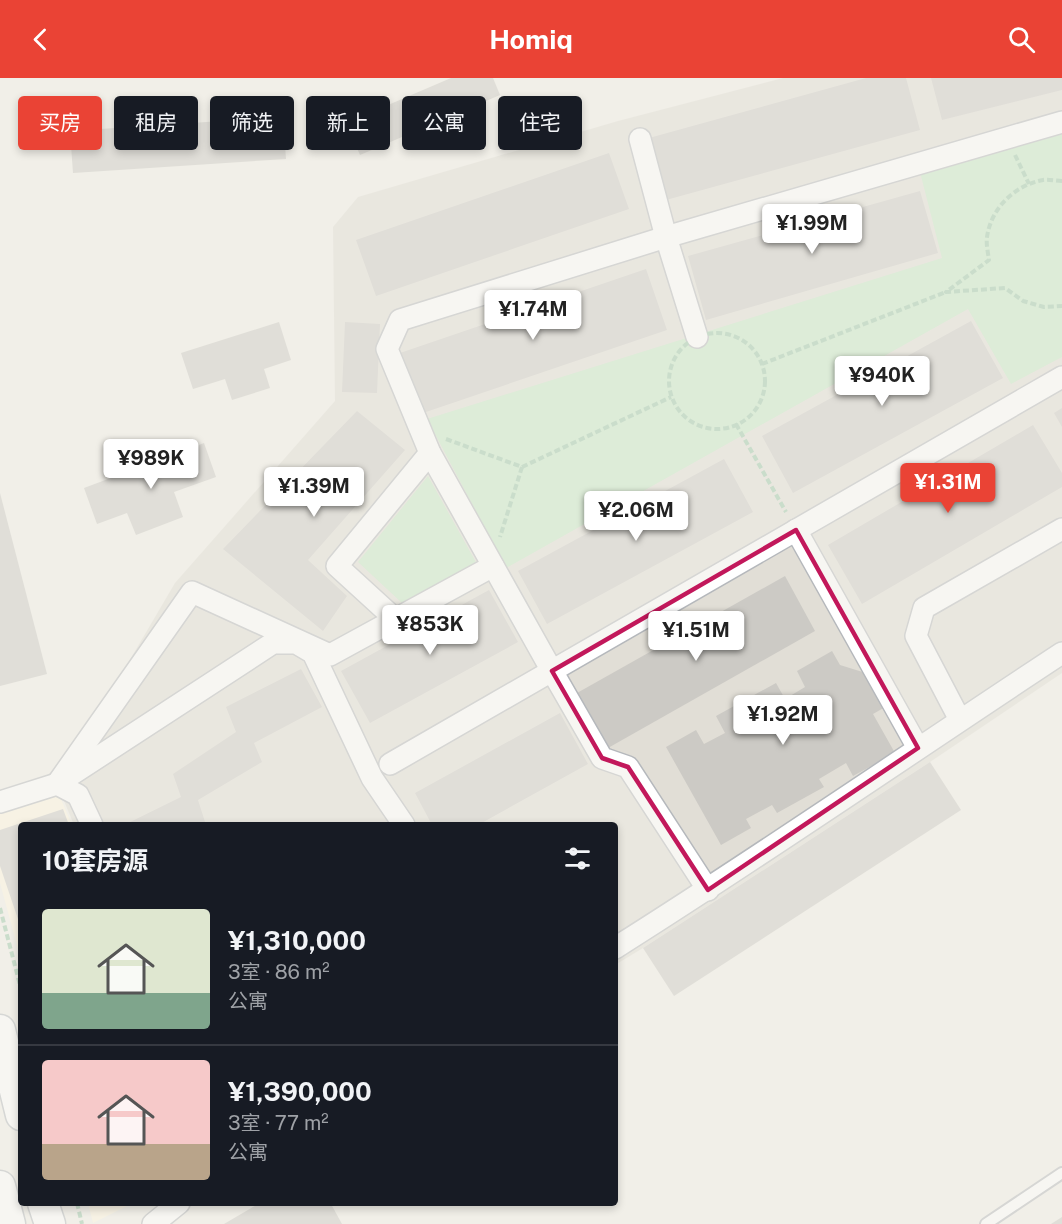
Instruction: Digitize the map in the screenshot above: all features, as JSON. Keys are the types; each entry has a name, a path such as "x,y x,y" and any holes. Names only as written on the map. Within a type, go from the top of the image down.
{"main road":[{"path":"0,1029 18,1103"},
{"path":"0,1186 10,1224"},
{"path":"44,1206 50,1224"}],"street":[{"path":"708,890 628,767 602,758 430,453 387,348 400,320 666,237 1062,122"},
{"path":"640,139 666,237 697,337"},
{"path":"390,764 1062,377"},
{"path":"396,619 337,566 430,453"},
{"path":"960,720 916,636 924,608 1062,529"},
{"path":"796,530 918,748"},
{"path":"57,784 192,592 330,655 493,565"},
{"path":"0,802 57,784 273,643 296,643 313,653 372,778 402,822"},
{"path":"618,946 708,890 1062,653"},
{"path":"57,784 78,795 91,822"},
{"path":"153,1224 175,1206"}],"lane":[{"path":"986,1224 1062,1173"}],"path":[{"path":"1007,139 1029,184"},
{"path":"762,364 946,292 989,260 987,237 994,214 1008,196 1029,184 1045,180 1062,181"},
{"path":"946,292 1005,288 1023,301 1044,307 1062,306"},
{"path":"708,333 724,333 743,340 755,352 762,364 765,380 760,400 751,414 736,424 722,428 708,428 692,422 679,412 671,397 668,381 671,365 683,346 708,333"},
{"path":"420,429 522,467 671,397"},
{"path":"736,424 796,530"},
{"path":"493,565 522,467"},
{"path":"0,908 18,977"},
{"path":"78,1206 82,1224"}],"highlighted area":[{"path":"796,530 918,748 708,890 628,767 602,758 552,671"}],"shaded area":[{"path":"783,78 1062,78 1062,673 930,762 618,963 618,822 73,822 57,784 175,583 335,401 333,227 358,197 519,150 582,150 582,132"},
{"path":"58,792 71,822 18,822 18,949 0,883 0,812"},
{"path":"89,1206 127,1206 93,1223"}],"green space":[{"path":"1062,133 1062,357 1011,384 968,309 506,568 427,419 942,258 920,172"},
{"path":"428,476 477,564 402,603 358,562"}],"building":[{"path":"451,78 493,78 500,95 486,101 486,96 409,96"},
{"path":"866,78 906,78 920,130 666,200 649,138"},
{"path":"931,78 1062,78 1062,90 942,120"},
{"path":"402,99 402,137 390,142 390,104"},
{"path":"210,122 210,150 285,150 286,159 73,173 71,150 102,150 102,129 114,128 114,150 198,150 198,123"},
{"path":"358,150 372,150 360,155"},
{"path":"609,153 629,209 376,296 356,240"},
{"path":"920,191 938,253 706,320 688,256"},
{"path":"646,269 667,330 420,414 400,353"},
{"path":"971,321 1003,378 793,493 762,436"},
{"path":"279,322 291,360 264,369 270,388 232,400 225,379 193,389 181,353"},
{"path":"345,322 380,324 377,393 342,392"},
{"path":"1062,408 1062,427 1054,413"},
{"path":"357,411 405,450 308,560 347,596 323,631 223,549"},
{"path":"1033,425 1062,473 1062,487 862,604 828,545"},
{"path":"204,443 216,477 174,492 183,517 136,535 127,513 97,524 84,488"},
{"path":"724,459 753,512 547,624 518,571"},
{"path":"0,493 47,674 0,686"},
{"path":"785,576 815,631 608,748 577,693"},
{"path":"489,590 518,642 370,723 341,671"},
{"path":"832,651 840,665 869,674 887,706 873,714 895,753 853,776 846,763 819,779 824,787 777,813 772,805 746,819 751,828 721,845 666,747 696,730 704,744 725,733 716,716 776,683 785,699 805,687 797,671"},
{"path":"301,669 322,707 254,743 262,762 198,800 205,822 130,822 181,797 173,774 236,732 226,707"},
{"path":"560,713 588,764 483,822 430,822 415,793"},
{"path":"930,762 961,810 674,996 643,948"},
{"path":"63,809 68,822 24,822"},
{"path":"18,824 18,919 0,866 0,830"},
{"path":"255,1206 332,1206 342,1224 224,1224"},
{"path":"1062,1217 1062,1224 1051,1224"}]}
